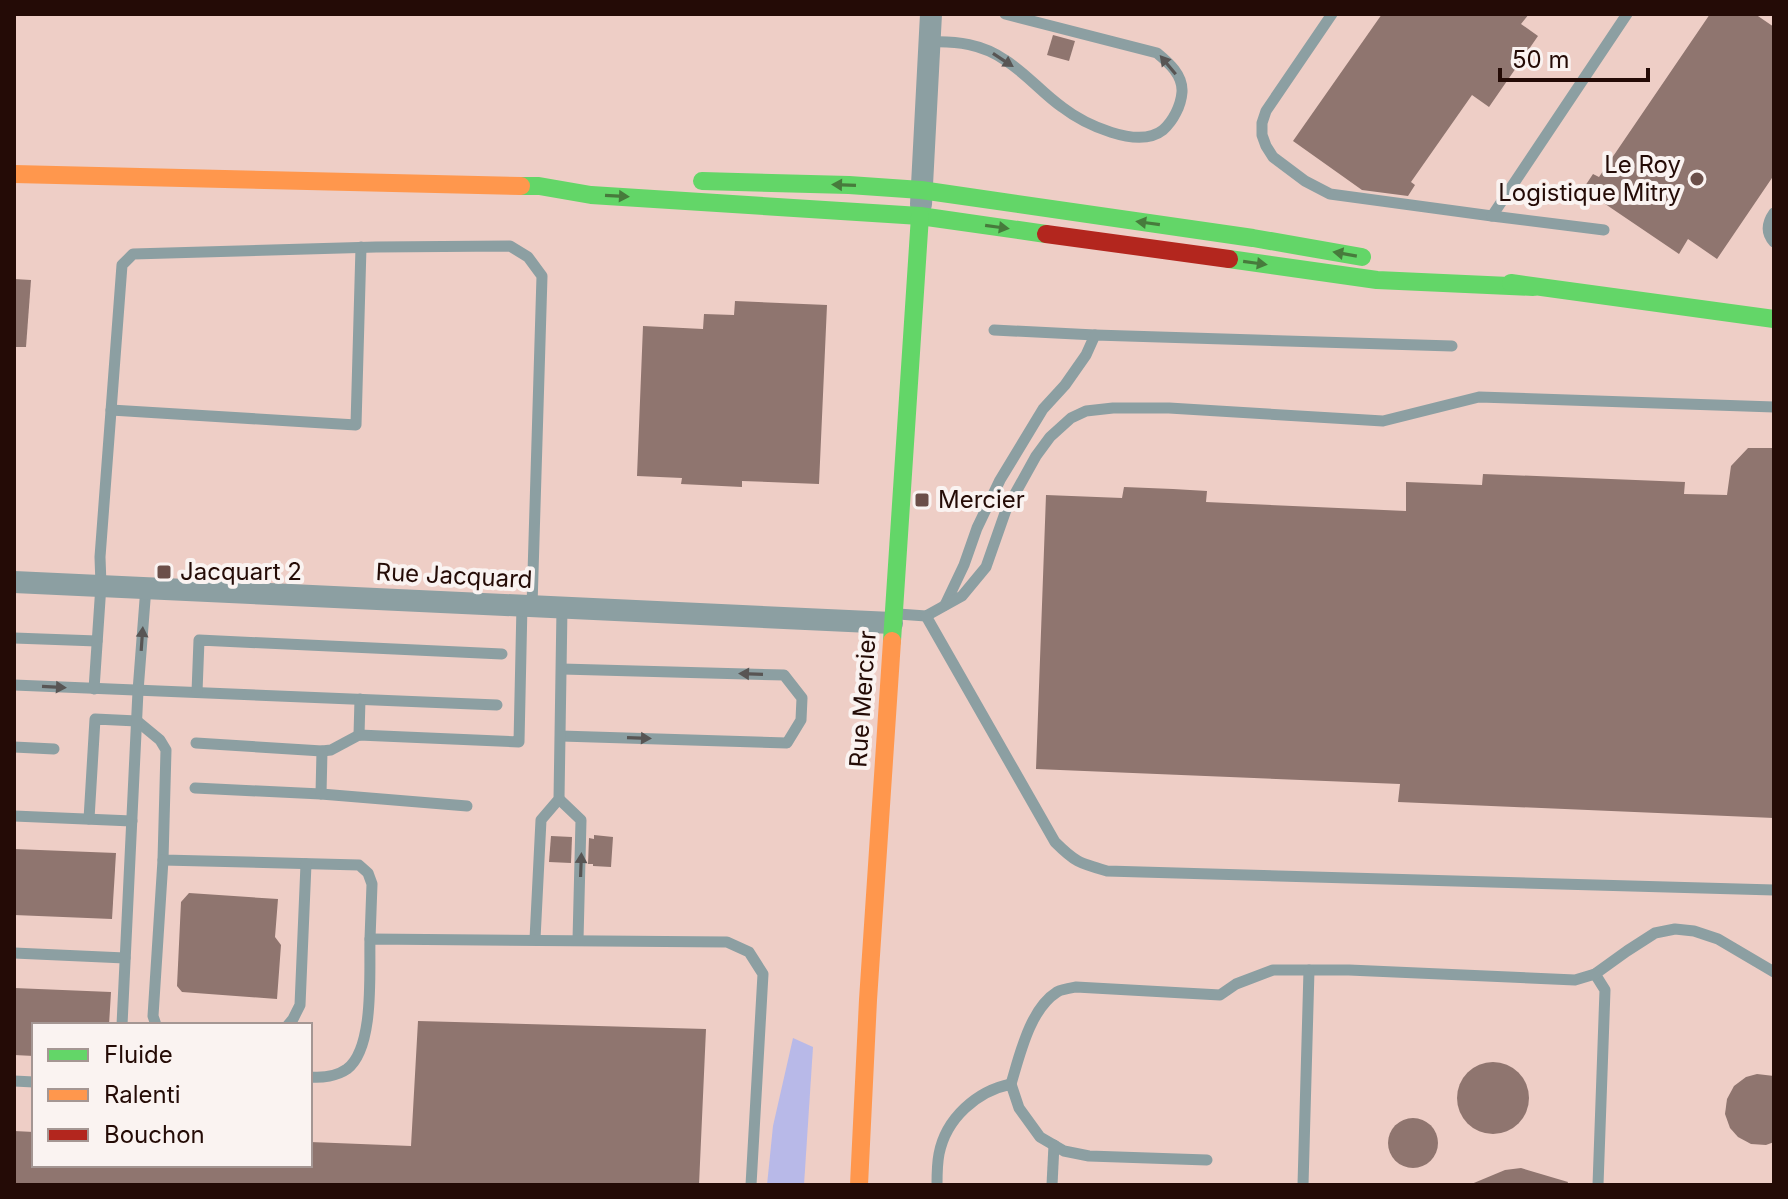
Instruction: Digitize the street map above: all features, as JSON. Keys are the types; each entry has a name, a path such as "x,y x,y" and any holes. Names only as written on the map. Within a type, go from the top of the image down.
{"main road":[{"path":"20,175 539,186 591,195 920,216 1377,280 1533,287"},
{"path":"539,186 573,180 634,180"},
{"path":"680,180 921,190 1253,238 1533,287 1774,319"},
{"name":"Rue Mercier","path":"859,1185 868,1000 920,216"}],"street":[{"path":"920,216 931,14"},
{"name":"Rue Jacquard","path":"14,582 562,608 893,618"}],"lane":[{"path":"930,42 956,41 984,49 1006,60 1064,110 1104,131 1133,138 1153,136 1165,128 1176,114 1182,85 1173,66 1157,53 1005,14"},
{"path":"1332,14 1266,111 1262,135 1273,157 1305,181 1330,194 1604,230"},
{"path":"1492,216 1627,14"},
{"path":"1774,213 1768,223 1768,232 1774,242"},
{"path":"94,689 100,557 122,265 133,254 510,246 528,257 542,276 519,742 359,735 331,750 322,751 196,743"},
{"path":"111,410 356,425 361,247"},
{"path":"994,330 1452,346"},
{"path":"945,606 1000,480 1043,409 1086,355 1095,335"},
{"path":"893,618 926,616 962,596 986,567 1006,510 1036,456 1050,437 1071,418 1086,411 1169,408 1383,421 1479,397 1774,407"},
{"path":"122,1023 146,587"},
{"path":"535,939 541,820 559,799 562,608"},
{"path":"926,616 1055,842 1073,860 1084,865 1107,871 1774,890"},
{"path":"14,638 97,641"},
{"path":"197,692 199,640 502,654"},
{"path":"561,736 787,743 801,720 802,698 784,675 562,669"},
{"path":"14,685 497,705"},
{"path":"359,735 360,699"},
{"path":"89,819 95,719 137,721 160,740 166,750 153,1016 155,1023"},
{"path":"14,747 54,749"},
{"path":"321,794 322,751"},
{"path":"195,788 467,806"},
{"path":"559,799 581,820 578,940"},
{"path":"14,816 132,821"},
{"path":"163,860 359,865 368,873 372,884 368,1027 359,1054 347,1069 325,1078 312,1077"},
{"path":"290,1023 300,1005 306,864"},
{"path":"1207,1160 1089,1156 1064,1151 1040,1137 1019,1108 1011,1084 1033,1020 1047,1001 1059,990 1076,987 1220,995 1236,984 1273,970 1349,970 1575,980 1595,974 1655,933 1675,929 1718,939 1774,972"},
{"path":"370,939 727,942 749,952 763,974 751,1185"},
{"path":"14,953 125,958"},
{"path":"1303,1185 1309,970"},
{"path":"1595,974 1605,990 1598,1185"},
{"path":"937,1185 939,1153 948,1129 967,1106 995,1087 1011,1084"},
{"path":"1052,1185 1054,1145"}],"water":[{"path":"793,1038 813,1047 804,1185 767,1185 773,1126"}],"building":[{"path":"1382,14 1529,14 1521,24 1538,36 1489,107 1472,95 1411,182 1415,185 1408,196 1362,190 1293,141"},
{"path":"1710,14 1755,14 1774,27 1774,175 1717,259 1688,239 1679,254 1583,189 1593,174 1599,177"},
{"path":"1053,35 1075,41 1069,61 1047,55"},
{"path":"14,279 31,280 26,347 14,347"},
{"path":"735,301 827,305 819,484 742,481 742,487 681,484 682,478 637,476 643,326 703,329 704,314 734,315"},
{"path":"1748,448 1774,448 1774,818 1398,802 1400,784 1036,769 1046,495 1122,498 1124,487 1173,489 1207,491 1206,502 1406,511 1406,482 1482,485 1483,474 1685,482 1684,494 1727,495 1731,466"},
{"path":"594,835 613,837 611,867 588,864 589,838 594,839"},
{"path":"551,836 572,837 571,863 549,862"},
{"path":"14,849 116,853 112,919 14,915"},
{"path":"189,893 278,899 275,937 281,945 277,999 182,992 177,986 181,902"},
{"path":"14,988 111,992 109,1023 32,1023 32,1056 14,1055"},
{"path":"418,1021 706,1029 699,1185 14,1185 14,1131 32,1132 32,1167 312,1167 312,1142 411,1146"},
{"path":"1500,1062 1519,1072 1527,1084 1527,1112 1519,1124 1507,1132 1486,1134 1467,1124 1459,1112 1457,1091 1467,1072 1479,1064"},
{"path":"1757,1074 1774,1076 1774,1142 1766,1145 1751,1144 1738,1137 1730,1128 1725,1114 1727,1099 1734,1086 1746,1077"},
{"path":"1413,1118 1431,1125 1438,1143 1431,1161 1413,1168 1395,1161 1388,1143 1395,1125"},
{"path":"1521,1168 1568,1182 1567,1185 1469,1185 1505,1170"}],"traffic: fast":[{"path":"702,181 921,190 1253,238 1362,257"},
{"path":"521,186 591,195 920,216 1046,234"},
{"path":"892,641 920,216"},
{"path":"1229,259 1377,280 1533,287"},
{"path":"1511,283 1774,319"}],"traffic: slow":[{"path":"14,174 521,186"},
{"path":"859,1185 892,641"}],"traffic: jam":[{"path":"1046,234 1229,259"}],"place":[{"name":"Le Roy Logistique Mitry","path":"1697,179"},
{"name":"Mercier","path":"922,500"},
{"name":"Jacquart 2","path":"164,572"}]}
